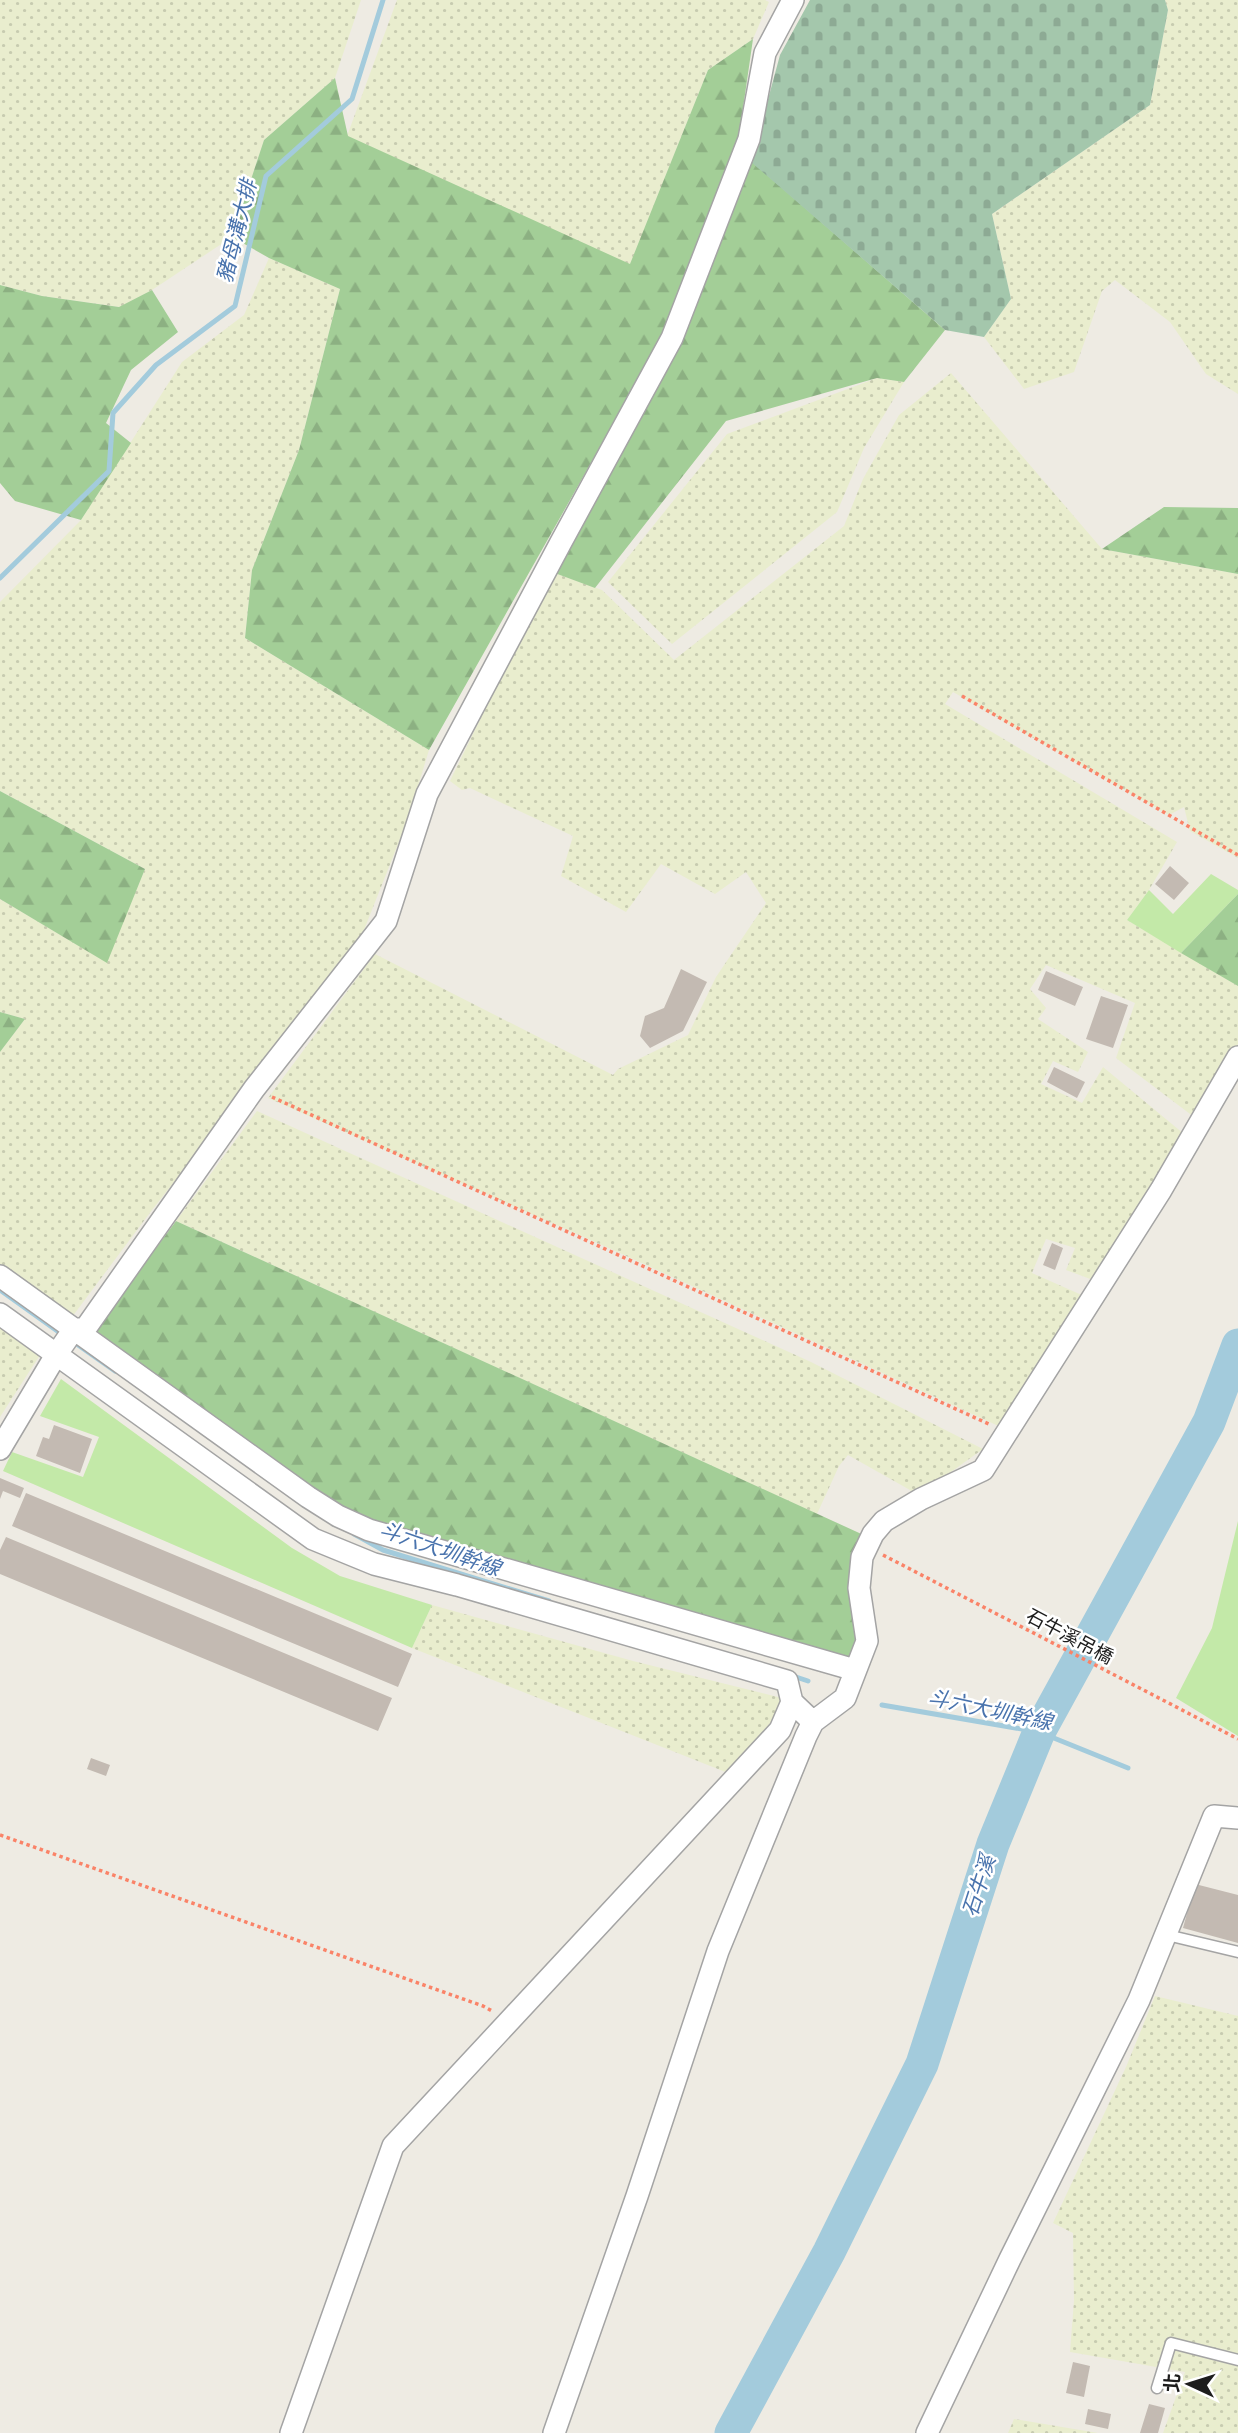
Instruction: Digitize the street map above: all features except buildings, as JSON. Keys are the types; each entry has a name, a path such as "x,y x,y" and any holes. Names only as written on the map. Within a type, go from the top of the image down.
{"street":[{"path":"74,1329 85,1329 254,1089 386,921 427,794 672,338 749,139 765,53 793,0"},
{"path":"554,2433 637,2196 718,1951 818,1719 845,1698 867,1642 859,1588 862,1557 873,1534 884,1521 920,1499 982,1470 1161,1190 1238,1057"},
{"path":"0,1276 338,1516 379,1532 855,1670"},
{"path":"0,1314 313,1539 374,1564 787,1681 792,1702 780,1730 508,2019 393,2146 291,2433"},
{"path":"0,1449 74,1329"},
{"path":"792,1702 818,1719"},
{"path":"927,2433 1114,2051 1167,1935 1214,1816 1238,1818"}],"lane":[{"path":"1167,1935 1238,1952"},
{"path":"1157,2388 1171,2343 1238,2360"}],"path":[{"path":"962,696 1238,855"},
{"path":"254,1089 1006,1432"},
{"name":"石牛溪吊橋","path":"890,1558 1238,1739"},
{"path":"0,1835 483,2006 508,2019"}],"green space":[{"path":"0,0 361,0 335,78 264,140 232,237 152,290 120,307 42,296 0,285"},
{"path":"397,0 769,2 753,39 708,70 630,265 347,136"},
{"path":"810,0 1165,0 1168,10 1150,105 992,214 1011,299 984,337 945,330 751,162 780,55"},
{"path":"1165,0 1238,0 1238,394 1206,374 1170,322 1115,280 1102,291 1074,372 1024,389 984,337 1011,299 992,214 1150,105 1168,10"},
{"path":"753,39 739,136 662,337 429,750 245,638 252,570 299,450 340,289 269,258 232,237 264,140 335,78 348,136 630,264 708,70"},
{"path":"751,161 945,330 904,382 877,378 726,421 595,588 552,572 683,340"},
{"path":"269,258 340,289 299,450 252,570 245,638 429,750 408,819 362,935 72,1317 0,1266 0,1052 25,1019 0,1012 0,899 106,962 145,869 0,791 0,602 81,520 182,362 244,315"},
{"path":"0,285 42,296 119,307 152,290 178,332 131,370 106,423 131,443 81,520 15,501 0,483"},
{"path":"951,373 1102,549 1238,574 1238,858 1190,831 1184,807 1169,815 953,692 945,704 1177,842 1149,890 1127,920 1238,986 1238,1044 1194,1117 1116,1058 1135,1003 1046,965 1030,989 1046,1008 1038,1019 1088,1052 1078,1072 1053,1061 1041,1084 1082,1103 1103,1067 1184,1134 1093,1280 1066,1270 1075,1248 1046,1239 1032,1273 1084,1296 1005,1429 611,1249 268,1098 375,954 613,1075 618,1069 688,1035 716,977 766,903 746,872 715,894 661,864 626,912 561,876 573,836 470,788 462,790 450,781 552,572 602,590 674,660 844,526 863,479 899,415"},
{"path":"877,378 904,382 864,448 837,512 672,644 608,582 727,434"},
{"path":"1164,507 1238,508 1238,574 1102,549"},
{"path":"0,791 145,869 107,963 0,899"},
{"path":"1211,874 1238,890 1238,894 1181,953 1127,920 1149,890 1173,914"},
{"path":"1238,894 1238,986 1181,953"},
{"path":"0,1012 25,1019 0,1052"},
{"path":"257,1111 811,1362 983,1449 916,1497 910,1490 848,1455 839,1466 817,1514 176,1221"},
{"path":"176,1221 868,1537 871,1641 855,1670 382,1527 328,1501 91,1336"},
{"path":"0,1326 40,1355 0,1417"},
{"path":"61,1379 292,1548 340,1576 432,1605 412,1648 3,1471 12,1452 83,1477 99,1437 40,1416"},
{"path":"1238,1521 1238,1736 1176,1698 1212,1628"},
{"path":"432,1605 633,1661 782,1698 783,1709 733,1775 412,1648"},
{"path":"1155,1996 1238,2016 1238,2433 1163,2433 1185,2372 1070,2352 1074,2300 1073,2233 1053,2223 1126,2067"},
{"path":"1014,2419 1098,2433 1008,2433"}],"waterway":[{"name":"豬母溝大排","path":"0,578 109,471 113,413 156,365 235,306 266,176 352,99 383,0"},
{"name":"斗六大圳幹線","path":"0,1290 63,1335"},
{"name":"斗六大圳幹線","path":"71,1340 115,1371"},
{"name":"石牛溪","path":"731,2433 829,2252 922,2064 993,1844 1039,1732 1209,1422 1238,1345"},
{"name":"斗六大圳幹線","path":"354,1534 383,1550 549,1601"},
{"name":"斗六大圳幹線","path":"790,1675 808,1681"},
{"name":"斗六大圳幹線","path":"882,1705 1039,1732 1128,1768"}]}
